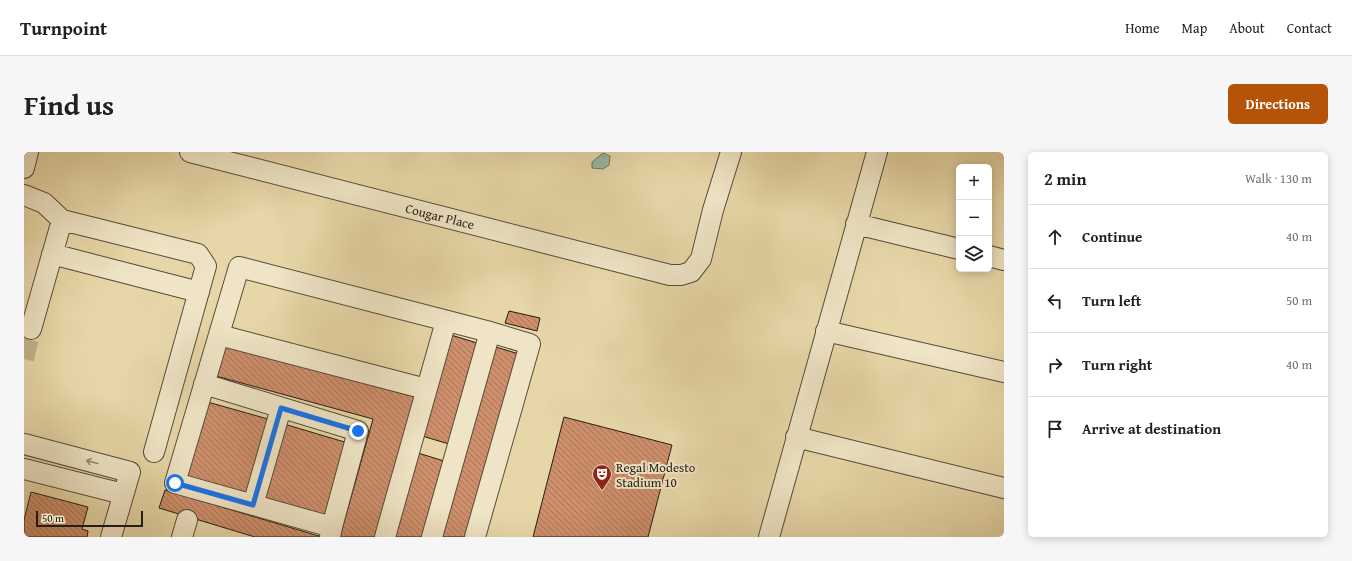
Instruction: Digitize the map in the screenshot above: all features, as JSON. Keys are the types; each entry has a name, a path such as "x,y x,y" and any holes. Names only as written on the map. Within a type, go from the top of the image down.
{"street":[{"path":"24,168 28,152"},
{"name":"Cougar Place","path":"190,152 670,275 681,275 690,272 702,259 714,210 731,152"},
{"path":"769,537 877,152"},
{"path":"24,196 44,203 62,220 198,254 206,266 154,452"},
{"path":"31,329 62,220"},
{"path":"856,224 956,248"},
{"path":"52,254 199,292"},
{"path":"992,257 1004,260"},
{"path":"204,384 358,431 331,532 253,505 175,483 204,384 239,267 490,332 530,344 475,537"},
{"path":"385,537 446,321"},
{"path":"826,331 1004,372"},
{"path":"432,537 490,332"},
{"path":"219,335 426,389"},
{"path":"253,505 281,408"},
{"path":"796,437 1004,488"},
{"path":"24,444 130,472 111,537"},
{"path":"24,469 123,494"}],"water":[{"path":"603,153 610,156 609,165 603,169 592,168 592,162"}],"building":[{"path":"509,311 540,318 537,331 505,323"},
{"path":"451,335 477,343 449,444 422,436"},
{"path":"225,345 415,397 377,537 340,537 373,419 216,376"},
{"path":"496,347 522,355 470,537 442,537"},
{"path":"204,401 268,419 247,496 183,479"},
{"name":"Regal Modesto Stadium 10","path":"564,417 672,445 648,537 533,537"},
{"path":"284,424 348,443 325,520 261,501"},
{"path":"418,453 444,461 422,537 393,537"},
{"path":"165,490 322,537 255,537 159,508"},
{"path":"31,492 88,507 82,529 88,531 87,537 24,537 24,520"}],"tunnel":[{"path":"24,359 31,329"}],"place":[{"name":"Regal Modesto Stadium 10","path":"602,491"}],"route":[{"path":"175,483 253,505 281,408 358,431"}]}
